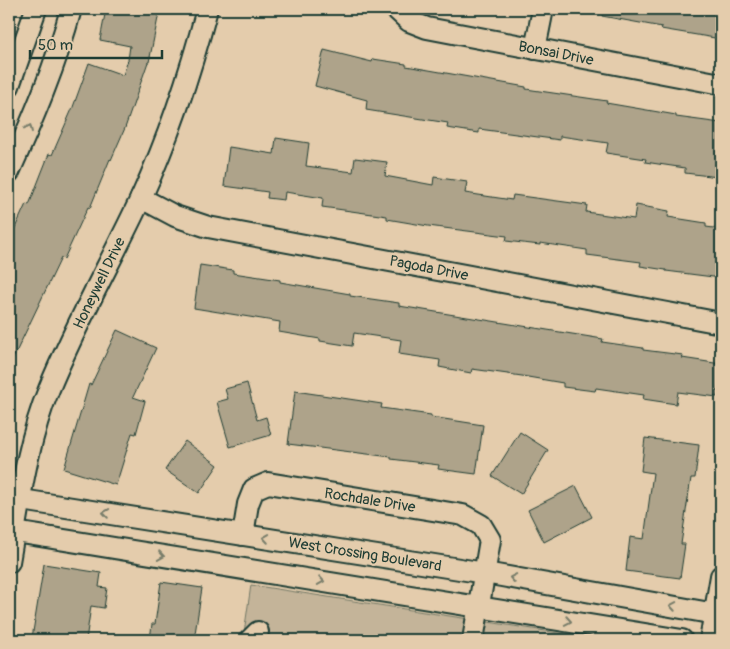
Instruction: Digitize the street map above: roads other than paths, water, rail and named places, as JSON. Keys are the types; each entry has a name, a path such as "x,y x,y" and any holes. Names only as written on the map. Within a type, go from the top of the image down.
{"street":[{"path":"9,86 36,9"},
{"path":"9,172 35,114 61,46 71,9"},
{"name":"Honeywell Drive","path":"9,562 14,499 49,390 141,198 174,120 207,9"},
{"name":"Bonsai Drive","path":"396,9 409,21 427,28 721,84"},
{"path":"535,49 543,9"},
{"name":"Pagoda Drive","path":"141,198 175,216 208,227 721,323"},
{"name":"Rochdale Drive","path":"243,535 248,504 254,489 268,483 463,515 481,525 490,540 485,573"},
{"name":"West Crossing Boulevard","path":"14,499 485,573 718,614"},
{"path":"11,532 682,640"},
{"path":"473,640 485,573"},
{"path":"710,640 718,614 721,576"}]}
